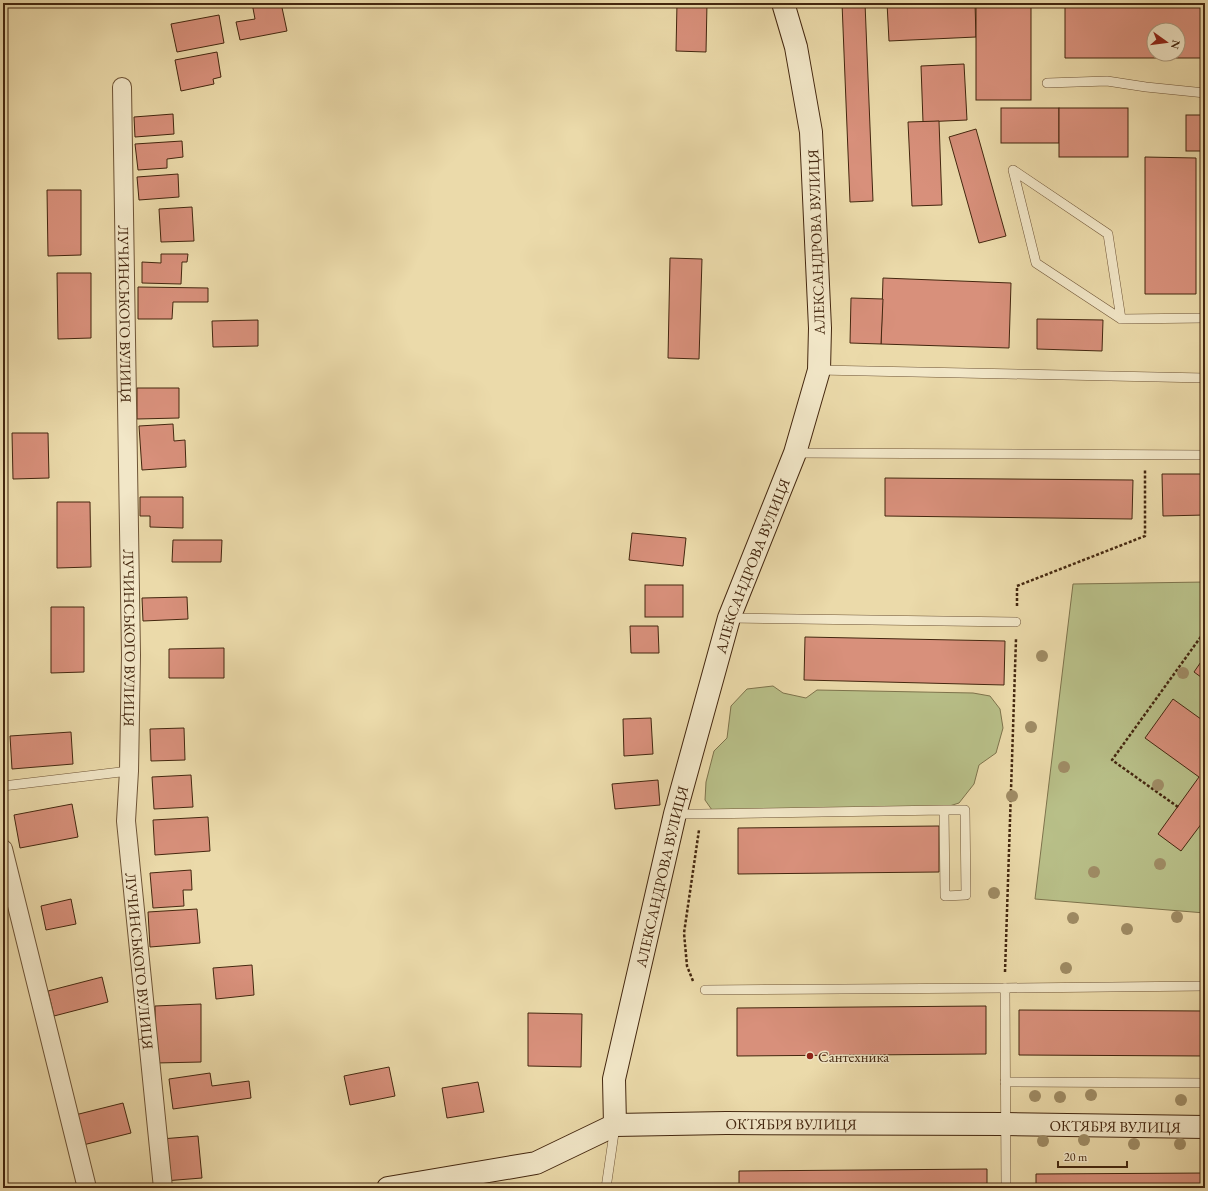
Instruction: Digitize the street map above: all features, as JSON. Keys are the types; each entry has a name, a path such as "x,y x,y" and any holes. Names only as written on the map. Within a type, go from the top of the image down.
{"street":[{"name":"АЛЕКСАНДРОВА ВУЛИЦЯ","path":"615,1125 614,1079 675,814 729,618 795,453 819,370 820,328 811,132 796,47 783,3"},
{"name":"ЛУЧИНСЬКОГО ВУЛИЦЯ","path":"122,87 131,655 126,821 163,1188"},
{"path":"3,849 87,1188"},
{"name":"ОКТЯБРЯ ВУЛИЦЯ","path":"388,1188 536,1163 615,1125 726,1123 1005,1124 1205,1127"}],"lane":[{"path":"1046,83 1107,81 1146,87 1205,93"},
{"path":"1121,319 1108,234 1013,170 1036,263 1121,319 1205,318"},
{"path":"819,370 1205,378"},
{"path":"795,453 1205,455"},
{"path":"729,618 1016,622"},
{"path":"3,786 128,772"},
{"path":"675,814 701,814 944,810 965,810 966,895 945,896 944,810"},
{"path":"704,990 1205,986"},
{"path":"1005,988 1006,1188"},
{"path":"1005,1082 1205,1083"},
{"path":"606,1188 615,1125"}],"path":[{"path":"1005,988 1017,586 1145,536 1145,455"},
{"path":"1178,807 1112,760 1205,631"},
{"path":"701,814 684,933 687,966 697,987 704,990"}],"green space":[{"path":"1205,582 1205,913 1035,899 1073,584"},
{"path":"773,686 783,693 806,698 817,690 973,693 990,696 1000,709 1003,728 996,753 979,765 974,784 959,803 943,808 712,810 705,800 706,782 714,751 727,738 731,706 747,689"}],"building":[{"path":"252,3 281,3 287,31 240,40 236,22 255,19"},
{"path":"677,3 707,3 706,52 676,51"},
{"path":"842,3 865,3 873,201 850,202"},
{"path":"887,3 975,3 976,37 889,41"},
{"path":"976,3 1031,3 1031,100 976,100"},
{"path":"1065,7 1205,7 1205,58 1186,58 1186,22 1146,22 1146,58 1065,58"},
{"path":"219,15 224,43 177,52 171,24"},
{"path":"217,52 221,77 213,79 214,84 181,91 175,60"},
{"path":"964,64 967,120 923,122 921,66"},
{"path":"1001,108 1059,108 1059,143 1001,143"},
{"path":"1059,108 1128,108 1128,157 1059,157"},
{"path":"173,114 174,134 135,137 134,117"},
{"path":"1186,115 1205,115 1205,151 1186,151"},
{"path":"939,121 942,205 912,206 908,122"},
{"path":"976,129 1006,236 979,243 949,137"},
{"path":"182,141 183,157 167,159 167,168 138,170 135,144"},
{"path":"1145,157 1196,158 1196,294 1145,294"},
{"path":"178,174 179,197 139,200 137,177"},
{"path":"47,190 81,190 81,255 48,256"},
{"path":"192,207 194,241 161,242 159,209"},
{"path":"161,254 188,254 187,262 182,262 181,284 142,283 142,262 161,263"},
{"path":"670,258 702,259 699,359 668,358"},
{"path":"57,273 91,273 91,338 58,339"},
{"path":"883,278 1011,283 1009,348 881,344"},
{"path":"138,287 208,288 208,302 173,302 172,319 138,319"},
{"path":"851,298 883,299 881,344 850,343"},
{"path":"1037,319 1103,320 1102,351 1037,349"},
{"path":"258,320 258,346 213,347 212,321"},
{"path":"137,388 179,388 179,418 137,419"},
{"path":"173,424 174,441 185,440 186,467 142,470 139,426"},
{"path":"12,433 48,433 49,478 13,479"},
{"path":"1162,474 1205,474 1205,515 1163,516"},
{"path":"885,478 1133,480 1132,519 885,516"},
{"path":"140,497 183,497 183,528 150,527 150,516 140,516"},
{"path":"57,502 90,502 91,567 57,568"},
{"path":"632,533 686,538 683,566 629,560"},
{"path":"173,540 222,540 221,562 172,562"},
{"path":"645,585 683,585 683,617 645,617"},
{"path":"187,597 188,619 143,621 142,598"},
{"path":"51,607 84,607 84,672 51,673"},
{"path":"630,626 658,626 659,653 631,653"},
{"path":"805,637 1005,641 1004,685 804,680"},
{"path":"224,648 224,678 169,678 169,649"},
{"path":"1205,656 1205,680 1194,672"},
{"path":"1173,699 1205,722 1205,819 1181,851 1158,834 1199,777 1145,738"},
{"path":"651,718 653,754 624,756 623,719"},
{"path":"184,728 185,760 151,761 150,729"},
{"path":"71,732 73,764 12,769 10,736"},
{"path":"191,775 193,807 154,809 152,777"},
{"path":"658,780 660,805 615,809 612,784"},
{"path":"72,804 78,837 20,848 14,815"},
{"path":"208,817 210,851 155,855 153,820"},
{"path":"939,826 939,872 738,874 738,828"},
{"path":"191,870 192,890 183,890 184,906 153,908 150,873"},
{"path":"71,899 76,924 46,930 41,906"},
{"path":"197,909 200,943 150,947 148,912"},
{"path":"252,965 254,995 216,999 213,968"},
{"path":"102,977 108,1002 54,1016 48,991"},
{"path":"201,1004 201,1062 156,1063 155,1006"},
{"path":"986,1006 986,1054 737,1056 737,1008"},
{"path":"1019,1010 1205,1011 1205,1056 1019,1055"},
{"path":"528,1013 582,1014 581,1067 528,1066"},
{"path":"389,1067 395,1096 350,1105 344,1076"},
{"path":"210,1073 212,1086 249,1081 251,1098 173,1109 169,1079"},
{"path":"478,1082 484,1112 447,1118 442,1088"},
{"path":"123,1103 131,1133 83,1145 75,1115"},
{"path":"198,1136 202,1178 164,1181 161,1139"},
{"path":"987,1169 987,1188 739,1188 739,1171"},
{"path":"1205,1173 1205,1188 1036,1188 1036,1174"}],"place":[{"name":"Сантехника","path":"810,1056"}]}
